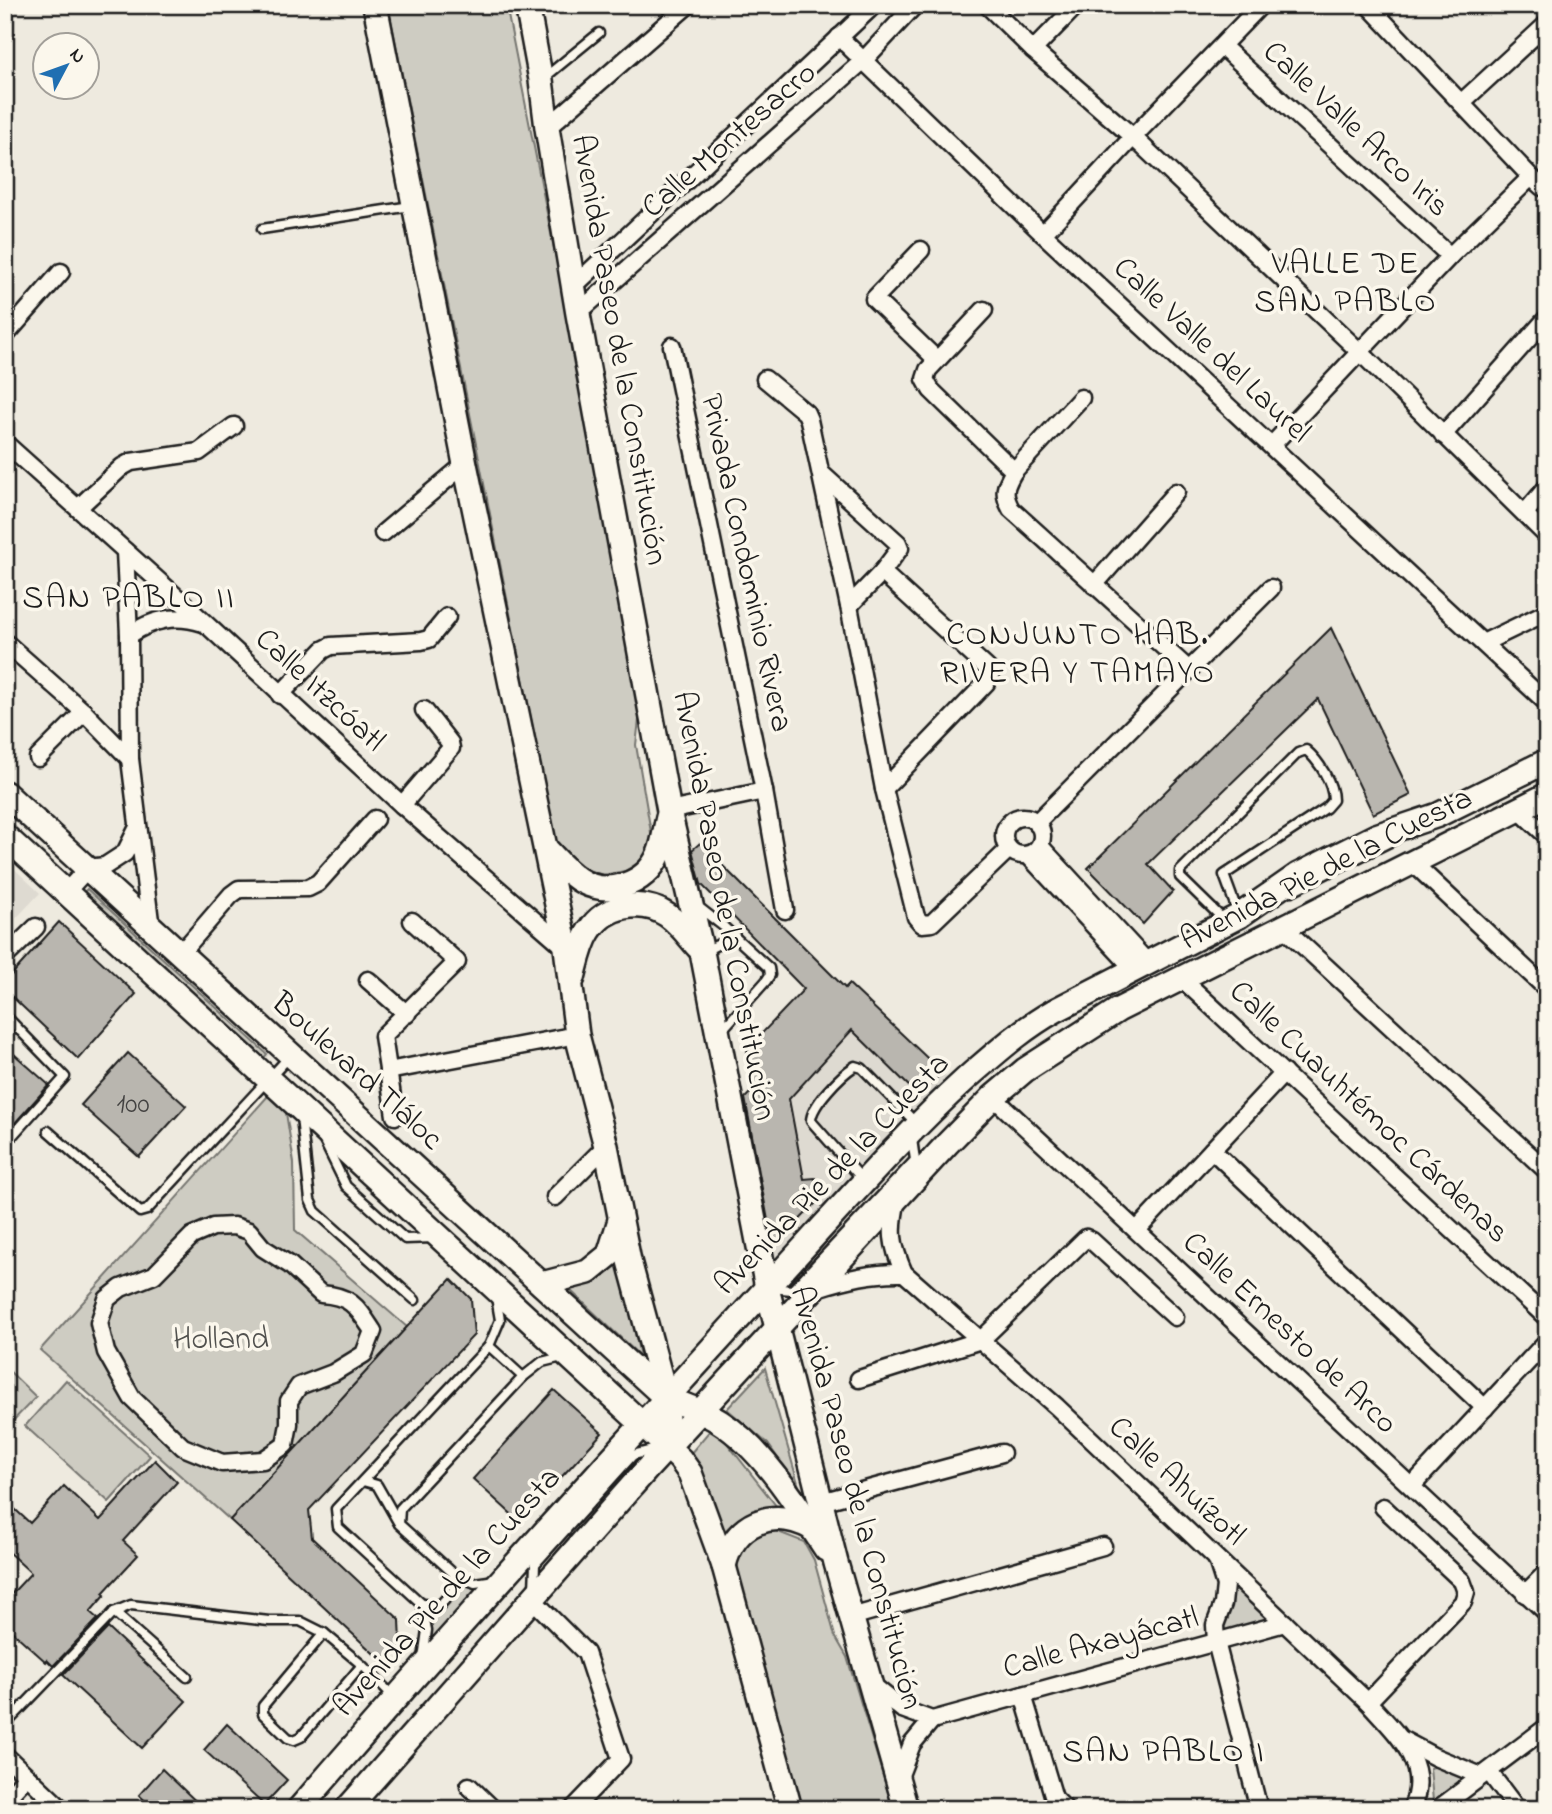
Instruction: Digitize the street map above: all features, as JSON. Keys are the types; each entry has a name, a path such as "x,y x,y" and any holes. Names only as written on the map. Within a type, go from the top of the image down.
{"street":[{"path":"375,5 465,464 566,948 577,1035 606,1146 620,1220 666,1398 668,1447 690,1473 724,1566 790,1809"},
{"name":"Avenida Paseo de la Constitución","path":"527,5 578,313 669,811 702,952 767,1288 836,1563 906,1809"},
{"path":"547,128 688,5"},
{"name":"Calle Montesacro","path":"574,286 874,5"},
{"name":"Calle Montesacro","path":"578,313 864,60 915,5"},
{"path":"987,5 1033,50 1133,137 1361,353 1547,536"},
{"path":"1033,50 1077,5"},
{"path":"1043,234 1261,5"},
{"path":"1368,5 1531,177 1547,188"},
{"path":"1461,103 1547,24"},
{"name":"Calle Valle del Laurel","path":"839,37 1043,234 1547,703"},
{"name":"Calle Valle Arco Iris","path":"1222,46 1450,256"},
{"path":"1272,445 1450,256 1531,177"},
{"path":"921,250 874,299 937,360"},
{"path":"5,336 61,272"},
{"path":"984,310 937,360 926,375 928,386 1014,471"},
{"path":"1443,435 1547,318"},
{"name":"Privada Condominio Rivera","path":"671,346 764,791 785,910"},
{"path":"765,379 806,413 823,475 884,789 916,917 922,924 932,923 1008,850"},
{"path":"1081,398 1014,471 1004,493 1010,509 1189,670"},
{"path":"78,508 122,467 131,462 198,452 234,426"},
{"name":"Calle Itzcóatl","path":"5,443 402,805 566,948"},
{"path":"383,533 465,464"},
{"path":"823,475 898,542 900,548 897,555 849,606"},
{"path":"1525,513 1547,487"},
{"path":"1094,585 1176,492"},
{"path":"125,551 130,759 151,929"},
{"path":"882,572 988,669 989,676 884,789"},
{"path":"1036,823 1271,588"},
{"path":"1483,643 1547,612"},
{"path":"280,695 323,650 341,645 429,639 447,617"},
{"path":"129,635 153,621 170,618 186,618 204,623"},
{"path":"5,642 84,712 130,759"},
{"path":"402,805 451,748 425,710"},
{"path":"38,758 84,712"},
{"name":"Avenida Pie de la Cuesta","path":"299,1809 502,1579 915,1128 1027,1027 1233,919 1298,875 1376,836 1438,815 1547,761"},
{"path":"546,849 569,872 587,884 620,887 639,878 654,863 662,843 669,811 764,791"},
{"name":"Boulevard Tláloc","path":"5,793 666,1398"},
{"name":"Avenida Pie de la Cuesta","path":"347,1809 668,1447 993,1097 1058,1047 1118,1010 1547,795"},
{"path":"1519,810 1547,836"},
{"path":"1020,817 1032,819 1036,823 1042,834 1034,851 1017,855 1008,850 1003,832 1009,822 1020,817"},
{"path":"180,954 239,889 308,888 318,883 375,819"},
{"path":"66,892 88,868 105,866 125,853 137,829"},
{"name":"Boulevard Tláloc","path":"5,836 668,1447"},
{"path":"1034,851 1140,966"},
{"path":"1412,862 1547,989"},
{"path":"571,982 589,932 606,915 628,906 649,907 668,915 702,952"},
{"path":"395,1116 383,1036 457,962 412,921"},
{"path":"5,957 36,927"},
{"path":"1284,928 1547,1171"},
{"name":"Calle Cuauhtémoc Cárdenas","path":"1181,978 1547,1318"},
{"path":"368,980 407,1014"},
{"path":"388,1071 577,1035"},
{"path":"1137,1230 1284,1073"},
{"name":"Calle Ernesto de Arco","path":"993,1097 1547,1614"},
{"path":"555,1197 606,1146"},
{"path":"1212,1150 1485,1408"},
{"name":"Calle Ahuízotl","path":"898,1197 891,1224 893,1250 904,1273 1056,1407 1368,1702 1403,1740 1415,1762 1418,1782 1411,1809"},
{"path":"542,1284 589,1272 608,1255 620,1220"},
{"path":"234,1226 249,1231 263,1248 290,1265 321,1294 336,1295 358,1307 373,1331 363,1354 333,1373 299,1386 289,1401 285,1445 263,1460 222,1463 183,1447 132,1398 106,1352 99,1323 107,1299 121,1288 154,1276 192,1236 213,1227 234,1226"},
{"path":"859,1379 981,1340 1086,1238 1175,1317"},
{"path":"817,1288 854,1276 883,1272 904,1273"},
{"path":"1412,1486 1547,1341"},
{"path":"666,1398 719,1421 745,1443 764,1463 836,1563"},
{"path":"821,1502 1002,1453"},
{"path":"1368,1702 1463,1602 1466,1592 1462,1581 1382,1507"},
{"path":"724,1566 726,1556 737,1536 755,1523 777,1518 789,1519 812,1528"},
{"path":"851,1617 1103,1546"},
{"path":"1216,1558 1225,1585 1223,1604 1215,1625 1216,1642 1259,1809"},
{"path":"1525,1594 1547,1572"},
{"path":"533,1600 586,1653 621,1759 573,1809"},
{"name":"Calle Axayácatl","path":"932,1720 1285,1623"},
{"path":"869,1682 902,1709 932,1720 912,1744 898,1780"},
{"path":"1023,1695 1054,1798 1065,1809"},
{"path":"1437,1809 1547,1727"},
{"name":"Calle Ahuízotl","path":"1403,1740 1434,1757 1485,1774"},
{"path":"5,1755 62,1809"},
{"path":"1485,1774 1517,1809"},
{"path":"5,1800 27,1776"},
{"path":"469,1786 493,1809"}],"lane":[{"path":"541,80 599,33"},
{"path":"262,229 413,206"},
{"path":"1307,750 1314,757 1333,791 1333,800 1326,808 1224,875 1233,919 1180,877 1180,872 1298,753 1307,750"},
{"path":"688,899 735,936 769,968 770,975 718,1034"},
{"path":"702,952 735,936"},
{"path":"5,1015 65,1077 5,1144"},
{"path":"48,1131 140,1212 147,1210 291,1055"},
{"path":"767,1288 792,1290 915,1160 915,1128 862,1068 855,1066 818,1102 811,1113 811,1121 865,1182"},
{"path":"299,1107 310,1200 315,1211 415,1300"},
{"path":"422,1669 427,1630 422,1604 338,1527 336,1509 489,1346 500,1320 494,1287"},
{"path":"489,1346 523,1377"},
{"path":"399,1524 400,1509 523,1377 542,1362 568,1356"},
{"path":"363,1481 377,1485 399,1524 454,1574 475,1583 502,1579"},
{"path":"422,1604 440,1605 453,1591 454,1574"},
{"path":"5,1725 114,1612 131,1605 269,1621 300,1621 324,1633 395,1698"},
{"path":"114,1612 187,1677"},
{"path":"324,1633 263,1706 263,1714 288,1738 294,1740 301,1737 362,1665"}],"shaded area":[{"path":"5,860 40,893 5,930"},
{"path":"849,984 954,1084 782,1264 771,1250 739,1104"}],"green space":[{"path":"388,5 506,5 642,695 636,745 653,844 641,861 625,871 603,875 575,866 557,848"},
{"path":"87,889 267,1054 263,1059 82,894"},
{"name":"Holland","path":"276,1087 283,1094 294,1163 295,1230 407,1327 230,1520 40,1350"},
{"path":"619,1256 640,1356 569,1289 607,1270"},
{"path":"5,1367 36,1397 5,1429"},
{"path":"765,1368 800,1490 768,1444 727,1409"},
{"path":"66,1380 150,1456 109,1502 25,1426"},
{"path":"711,1429 723,1438 777,1507 747,1514 723,1533 690,1454"},
{"path":"768,1528 804,1542 814,1560 835,1636 847,1657 893,1809 798,1809 733,1569 741,1546"},
{"path":"1216,1558 1285,1623 1216,1642 1223,1604"},
{"path":"454,1574 475,1583 502,1579 422,1669 427,1630 422,1604 440,1605 453,1591"},
{"path":"1441,1765 1468,1780 1430,1809 1433,1801 1430,1768"}],"building":[{"path":"1331,628 1411,795 1373,814 1318,699 1148,864 1173,891 1143,924 1088,868"},
{"path":"700,843 845,988 849,984 942,1072 919,1096 852,1030 789,1099 804,1179 815,1178 820,1199 773,1247 745,1098 753,1090 747,1049 804,989 701,884 692,850"},
{"path":"59,922 136,994 78,1059 5,990 5,982"},
{"path":"5,1046 49,1085 5,1134"},
{"path":"128,1053 186,1106 139,1157 81,1105"},
{"path":"451,1279 471,1299 474,1335 309,1510 312,1538 400,1620 401,1644 384,1663 230,1520"},
{"path":"554,1390 602,1433 520,1522 473,1479"},
{"path":"155,1460 177,1482 123,1541 138,1555 103,1593 105,1595 90,1612 98,1619 53,1666 5,1625 5,1601 31,1573 5,1549 5,1500 30,1523 64,1486 100,1520"},
{"path":"108,1628 186,1701 142,1748 63,1675"},
{"path":"227,1724 287,1780 264,1805 204,1750"},
{"path":"162,1769 204,1809 154,1809 139,1795"}],"district":[{"name":"VALLE DE SAN PABLO","path":"1346,284"},
{"name":"SAN PABLO II","path":"129,599"},
{"name":"CONJUNTO HAB. RIVERA Y TAMAYO","path":"1078,655"},
{"name":"SAN PABLO I","path":"1164,1753"}]}
